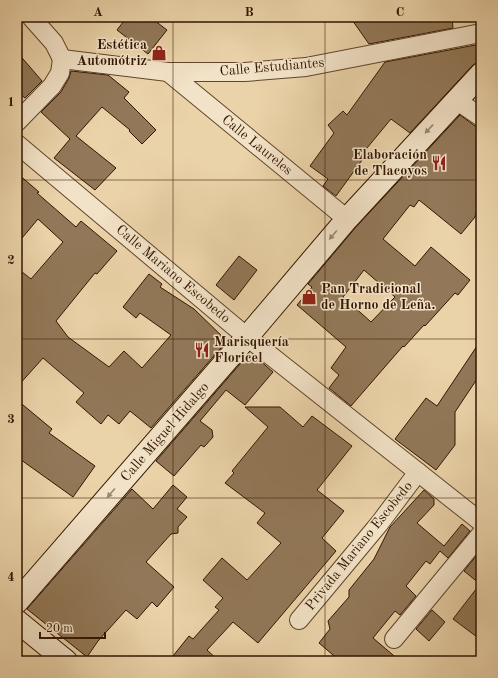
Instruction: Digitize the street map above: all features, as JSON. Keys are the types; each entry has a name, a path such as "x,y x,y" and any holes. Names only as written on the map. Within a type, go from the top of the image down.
{"main road":[{"name":"Calle Miguel Hidalgo","path":"17,602 247,337 347,219 481,74"},
{"path":"17,621 66,661"}],"street":[{"path":"17,122 52,86 60,73 62,59 54,43 31,17"},
{"name":"Calle Estudiantes","path":"62,59 168,72 245,72 306,67 481,33"},
{"name":"Calle Laureles","path":"168,72 347,219"},
{"path":"456,100 481,117"},
{"name":"Calle Mariano Escobedo","path":"17,144 247,337 481,522"},
{"name":"Privada Mariano Escobedo","path":"299,620 379,524 418,472"},
{"path":"394,639 481,534"}],"building":[{"path":"127,17 150,17 167,30 148,54 117,30"},
{"path":"350,17 452,17 453,28 369,44"},
{"path":"481,44 481,62 477,62 472,66 410,133 391,119 362,154 365,156 336,196 323,186 328,179 310,166 334,133 328,125 343,111 347,115 385,62"},
{"path":"17,52 42,81 25,98 17,91"},
{"path":"71,71 108,75 129,92 124,98 156,130 142,144 129,131 130,130 102,107 76,136 116,168 95,190 54,158 70,139 41,112 61,92 69,78"},
{"path":"460,115 475,126 481,127 481,193 475,217 461,234 419,200 414,207 410,205 383,239 415,266 431,247 470,280 458,295 455,293 425,326 424,325 404,347 403,346 351,406 329,388 339,375 331,368 346,347 297,305 312,287 308,284 356,227","holes":["364,270 395,297 371,322 343,297"]},
{"path":"17,173 39,192 37,193 76,227 81,221 117,251 97,274 95,273 56,321 68,337 109,367 124,351 142,368 171,335 140,313 136,318 123,307 149,274 162,284 160,287 194,309 227,341 151,428 130,411 119,424 108,415 101,424 76,402 84,393 43,358 17,387 17,268 31,279 63,242 38,219 17,244"},
{"path":"239,256 257,270 234,300 216,285"},
{"path":"481,340 481,373 455,412 455,445 436,470 395,439 426,398 437,406"},
{"path":"247,356 255,363 258,359 273,372 245,405 226,390 200,421 212,430 213,437 204,447 201,445 174,476 156,461"},
{"path":"17,400 52,429 49,433 95,466 73,497 17,457"},
{"path":"245,407 280,407 303,427 312,416 352,446 317,490 344,511 322,538 336,551 258,643 233,622 207,650 219,661 169,661 189,636 193,639 219,610 215,607 223,598 203,580 222,558 247,580 281,543 257,523 265,513 225,483 234,473 232,471 268,427"},
{"path":"173,485 187,497 177,509 187,517 178,527 178,533 171,534 146,562 174,587 157,607 152,602 137,619 126,610 98,641 87,657 27,609 132,489 153,509"},
{"path":"424,490 434,499 434,505 417,523 444,546 462,524 470,531 448,558 440,551 430,564 426,561 406,586 416,596 400,615 395,611 373,638 400,661 340,661 319,643 330,629 328,621 349,597 349,590 374,559 390,527"},
{"path":"481,550 481,640 453,619 480,584 464,571"},
{"path":"432,610 445,622 429,641 416,629"}],"place":[{"name":"Estética Automótriz","path":"159,53"},
{"name":"Elaboración de Tlacoyos","path":"439,163"},
{"name":"Pan Tradicional de Horno de Leña.","path":"309,297"},
{"name":"Marisquería Floricel","path":"202,350"}]}
